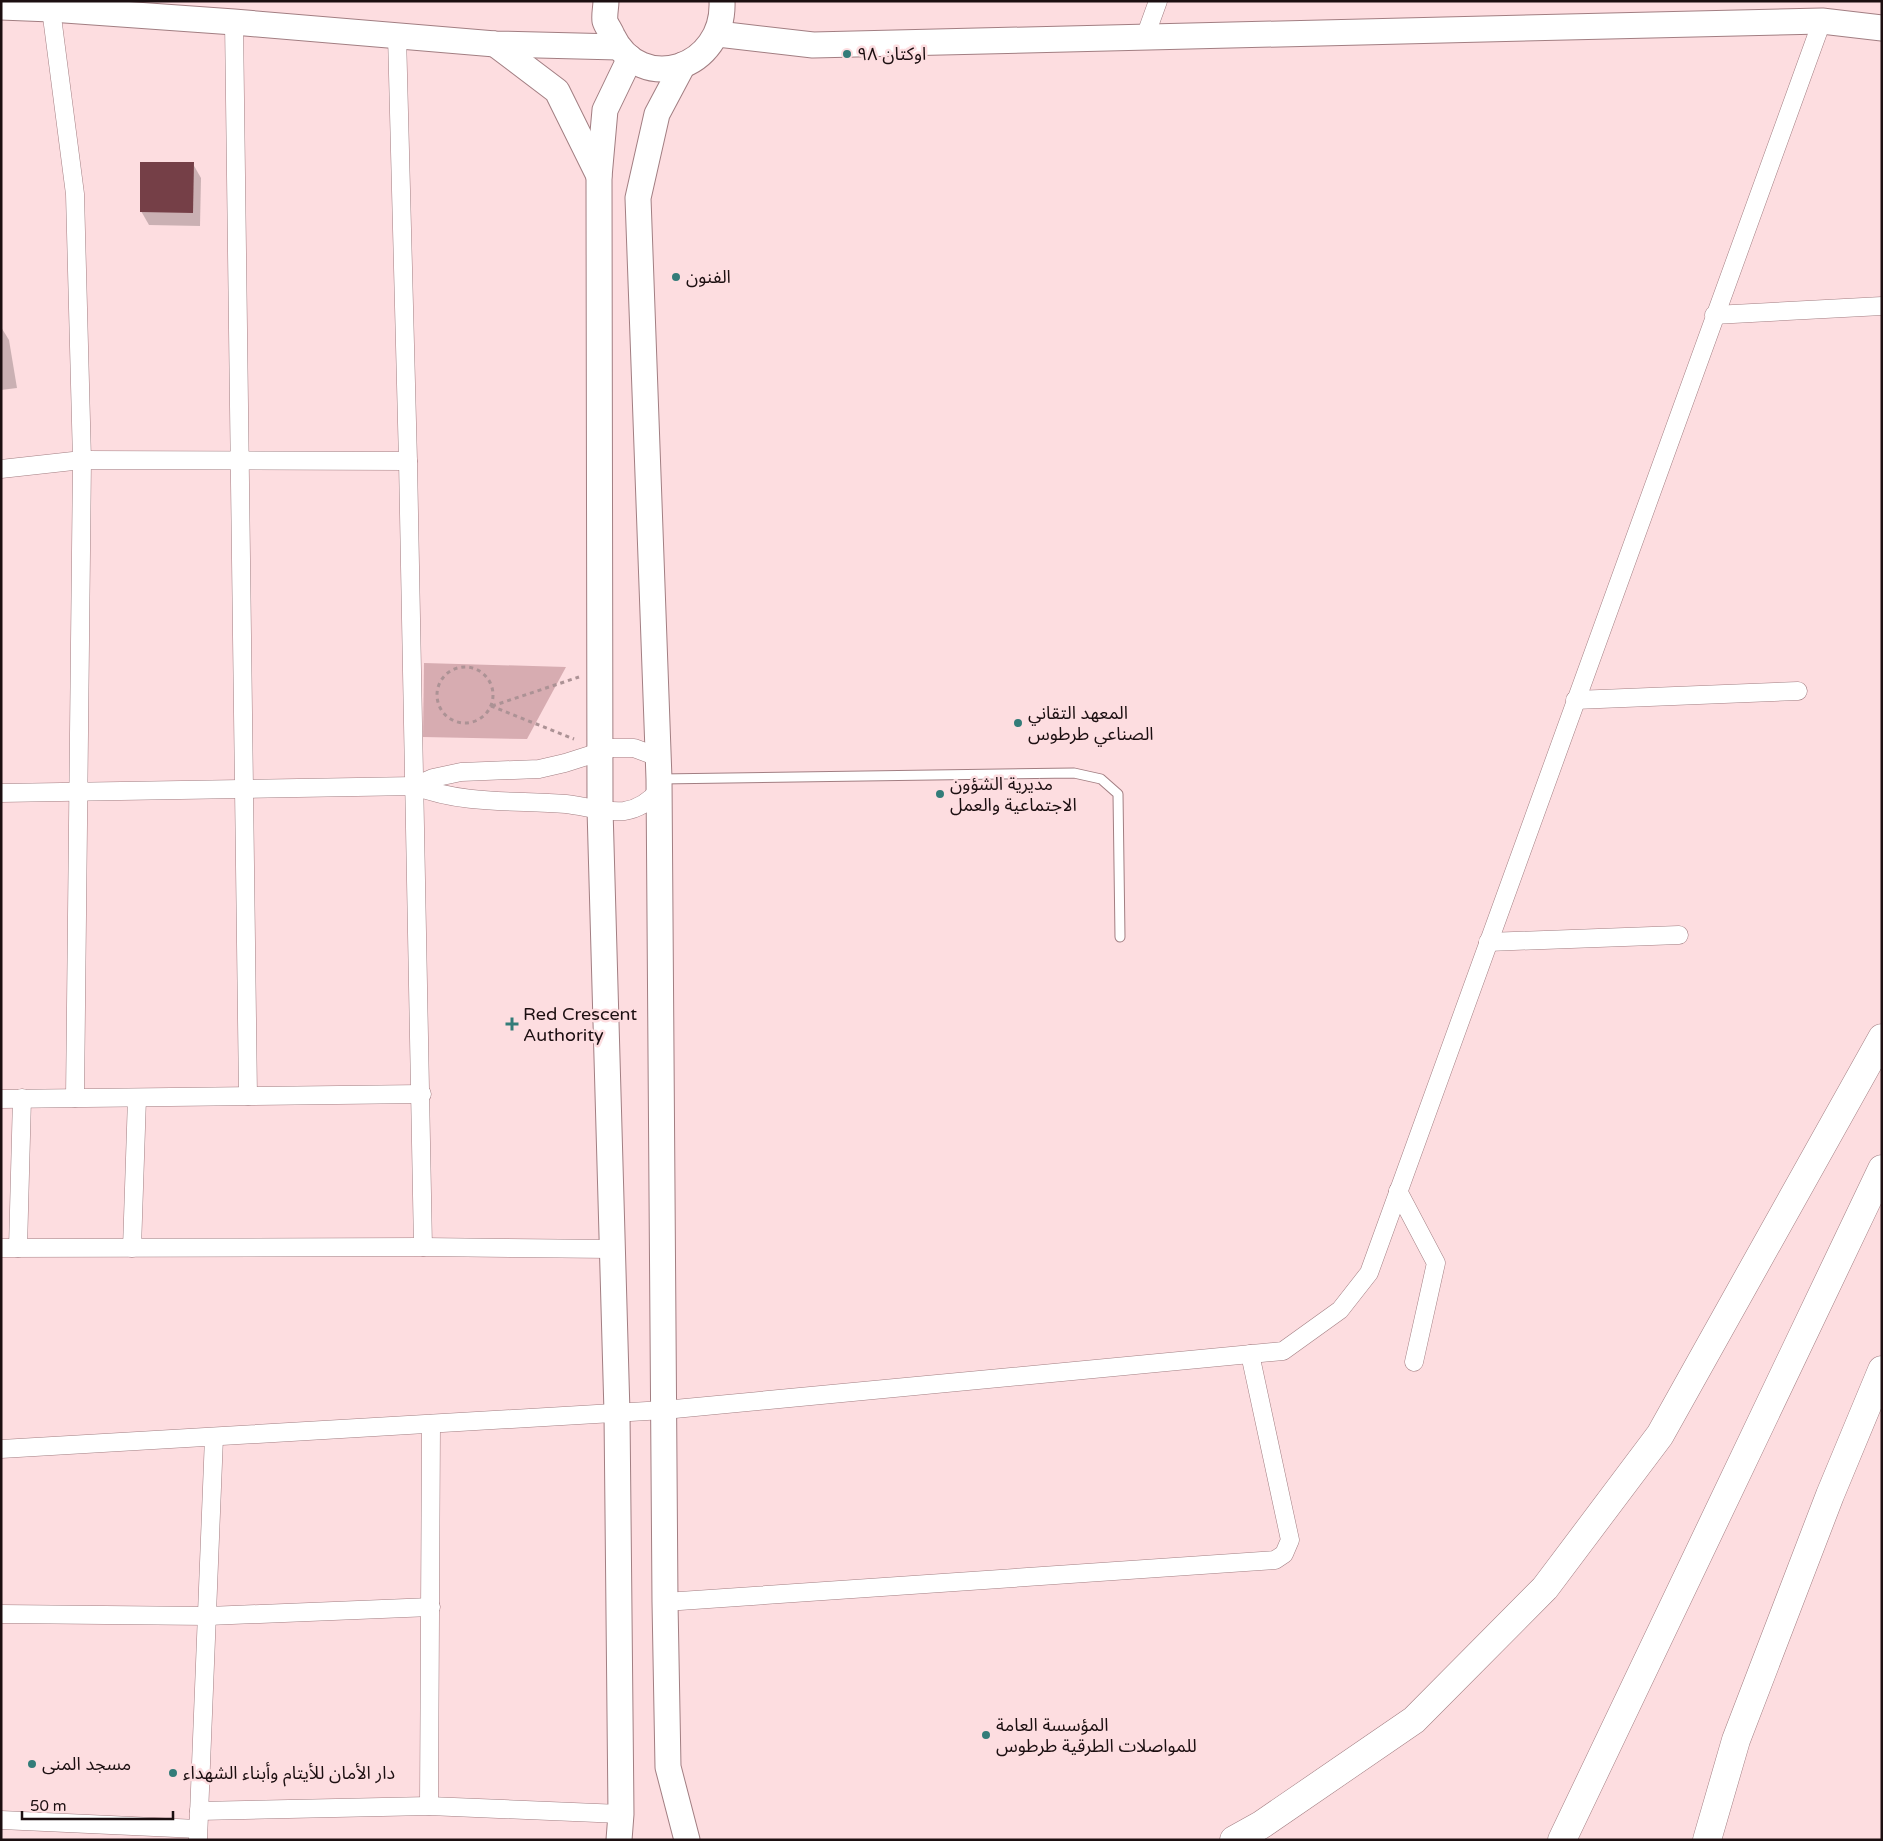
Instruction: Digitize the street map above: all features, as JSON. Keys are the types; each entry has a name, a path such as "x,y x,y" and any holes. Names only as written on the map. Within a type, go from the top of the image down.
{"highway":[{"path":"1234,1840 1261,1826 1414,1720 1545,1588 1660,1435 1882,1038"},
{"path":"1563,1836 1882,1169"},
{"path":"1707,1840 1736,1740 1830,1495 1882,1370"}],"street":[{"path":"606,1 605,20 624,53 605,110 599,177 600,809 617,1413 621,1814 619,1840"},
{"path":"1,7 51,8 624,53 648,67 668,69 684,65 703,53 718,34 723,15 722,1"},
{"path":"1145,37 1158,1"},
{"path":"51,8 75,194 82,460 75,1098"},
{"path":"718,34 813,45 1822,21 1882,28"},
{"path":"1,1449 664,1410 1283,1352 1340,1310 1369,1272 1822,21"},
{"path":"234,22 248,1096"},
{"path":"397,35 408,461 424,1247"},
{"path":"495,44 557,91 599,177"},
{"path":"684,65 656,114 638,198 659,775 665,1602 668,1767 687,1840"},
{"path":"1714,315 1882,306"},
{"path":"1,469 82,460 408,461"},
{"path":"1575,700 1798,691"},
{"path":"415,786 433,778 461,772 539,769 565,763 601,750 634,748 659,775"},
{"path":"1,793 415,786 445,797 461,799 542,802 623,811 648,801 659,775"},
{"path":"1488,942 1679,935"},
{"path":"1,1099 422,1094"},
{"path":"22,1098 10,1248 424,1247 612,1249"},
{"path":"132,1248 137,1098"},
{"path":"1398,1191 1436,1263 1414,1362"},
{"path":"665,1602 1275,1560 1284,1554 1290,1540 1250,1354"},
{"path":"429,1806 431,1424"},
{"path":"1,1820 198,1835 214,1437"},
{"path":"1,1614 208,1616 431,1606"},
{"path":"199,1811 429,1806 621,1814"}],"lane":[{"path":"659,775 1074,773 1101,779 1118,794 1120,937"}],"path":[{"path":"491,706 494,697 489,679 474,668 464,666 447,673 437,689 439,707 452,721 470,723 479,720 491,706 600,670"},
{"path":"491,706 601,750"}],"shaded area":[{"path":"424,663 566,667 527,739 423,737"}],"building":[{"path":"140,162 194,162 193,213 140,212"}],"place":[{"name":"اوكتان ٩٨","path":"847,54"},
{"name":"الفنون","path":"676,277"},
{"name":"المعهد التقاني الصناعي طرطوس","path":"1018,723"},
{"name":"مديرية الشؤون الاجتماعية والعمل","path":"940,794"},
{"name":"Red Crescent Authority","path":"512,1024"},
{"name":"المؤسسة العامة للمواصلات الطرقية طرطوس","path":"986,1735"},
{"name":"مسجد المنى","path":"32,1764"},
{"name":"دار الأمان للأيتام وأبناء الشهداء","path":"173,1773"}]}
